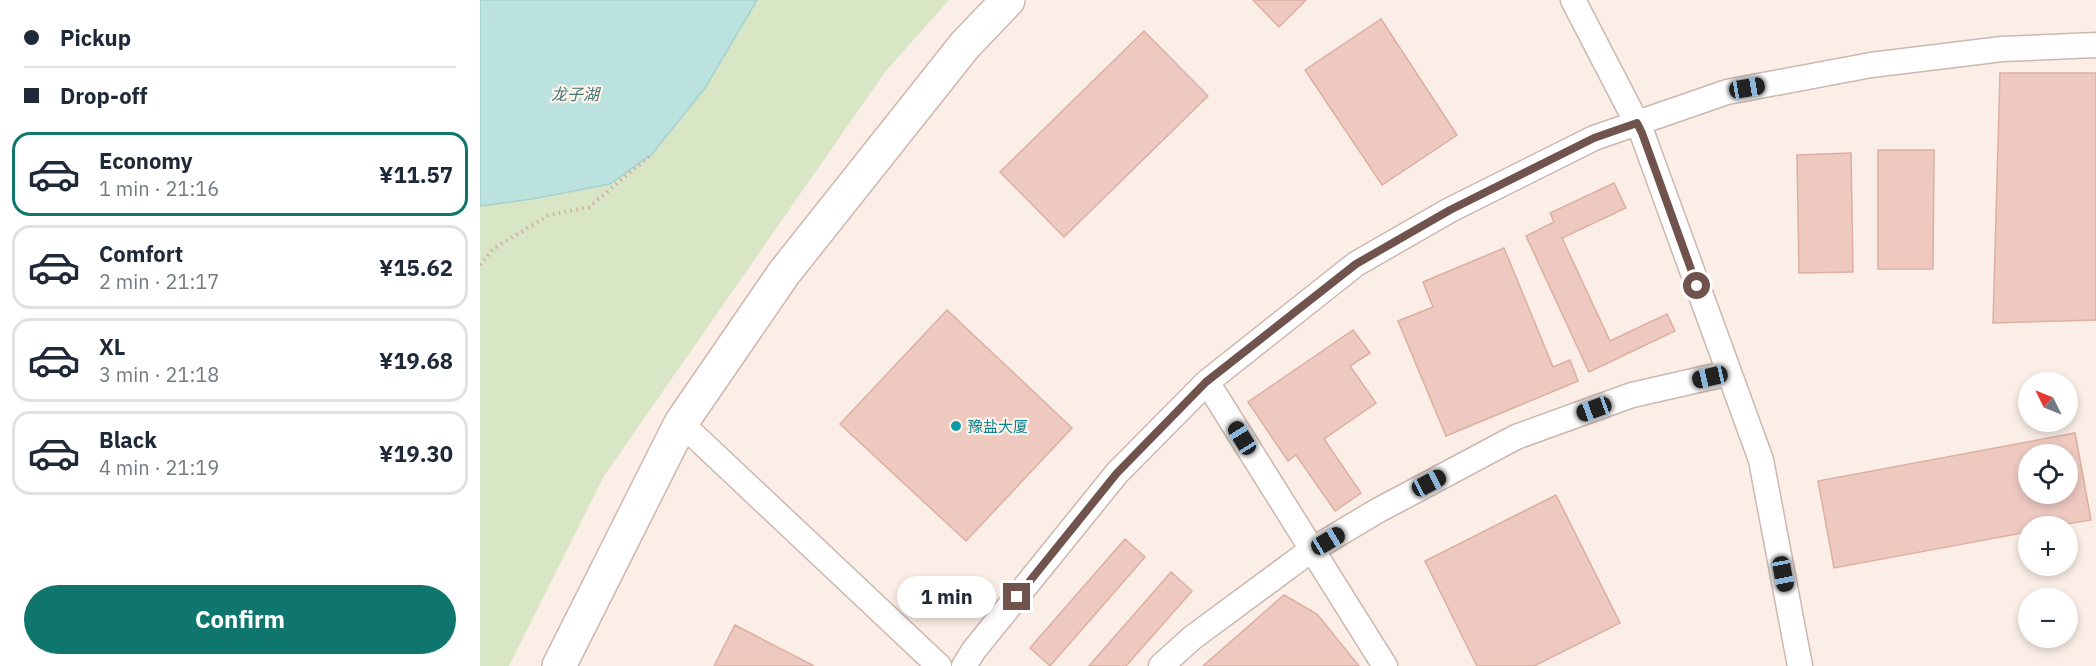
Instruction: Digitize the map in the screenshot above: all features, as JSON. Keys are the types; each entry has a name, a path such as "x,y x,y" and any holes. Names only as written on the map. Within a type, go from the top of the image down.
{"street":[{"path":"559,666 681,423 784,273 965,45 1008,0"},
{"path":"1573,0 1642,133 1761,460 1800,666"},
{"path":"964,666 974,650 1117,473 1206,382 1356,264 1450,210 1594,138 1727,92 1871,65 2002,49 2096,45"},
{"path":"1161,666 1192,638 1312,550 1377,511 1516,437 1632,395 1729,373"},
{"path":"1206,382 1385,666"},
{"path":"681,423 939,666"}],"path":[{"path":"480,265 493,249 549,215 589,207 652,154"}],"green space":[{"path":"480,0 949,0 885,72 604,476 509,666 480,666"}],"water":[{"name":"龙子湖","path":"480,0 757,0 705,88 652,154 610,184 480,206"}],"building":[{"path":"1253,0 1306,0 1279,27"},
{"path":"1381,19 1457,135 1382,185 1305,70"},
{"path":"1144,31 1208,96 1064,237 1000,172"},
{"path":"2000,73 2096,73 2096,320 1993,323"},
{"path":"1878,150 1934,150 1933,269 1878,269"},
{"path":"1851,153 1853,272 1799,273 1797,155"},
{"path":"1614,183 1626,208 1562,238 1610,341 1667,314 1675,331 1589,372 1526,236 1554,222 1550,213"},
{"path":"1504,248 1553,367 1570,360 1578,381 1446,436 1398,321 1433,307 1423,282"},
{"name":"豫盐大厦","path":"947,310 1072,428 966,541 840,424"},
{"path":"1353,330 1370,353 1350,366 1376,403 1324,439 1361,493 1335,511 1296,455 1288,461 1248,402"},
{"path":"2075,433 2077,444 2018,444 2018,504 2078,504 2078,449 2091,520 2078,522 2078,516 2018,516 2018,534 1834,568 1818,481"},
{"path":"1556,495 1620,623 1534,666 1477,666 1425,561"},
{"path":"1125,539 1145,557 1050,666 1030,648"},
{"path":"1171,572 1192,591 1126,666 1089,666"},
{"path":"1284,595 1317,614 1359,666 1203,666"},
{"path":"735,625 814,666 714,666"}],"place":[{"name":"豫盐大厦","path":"956,426"}],"route":[{"path":"1017,597 1117,473 1206,382 1356,264 1450,210 1594,138 1637,123 1697,286"}]}
